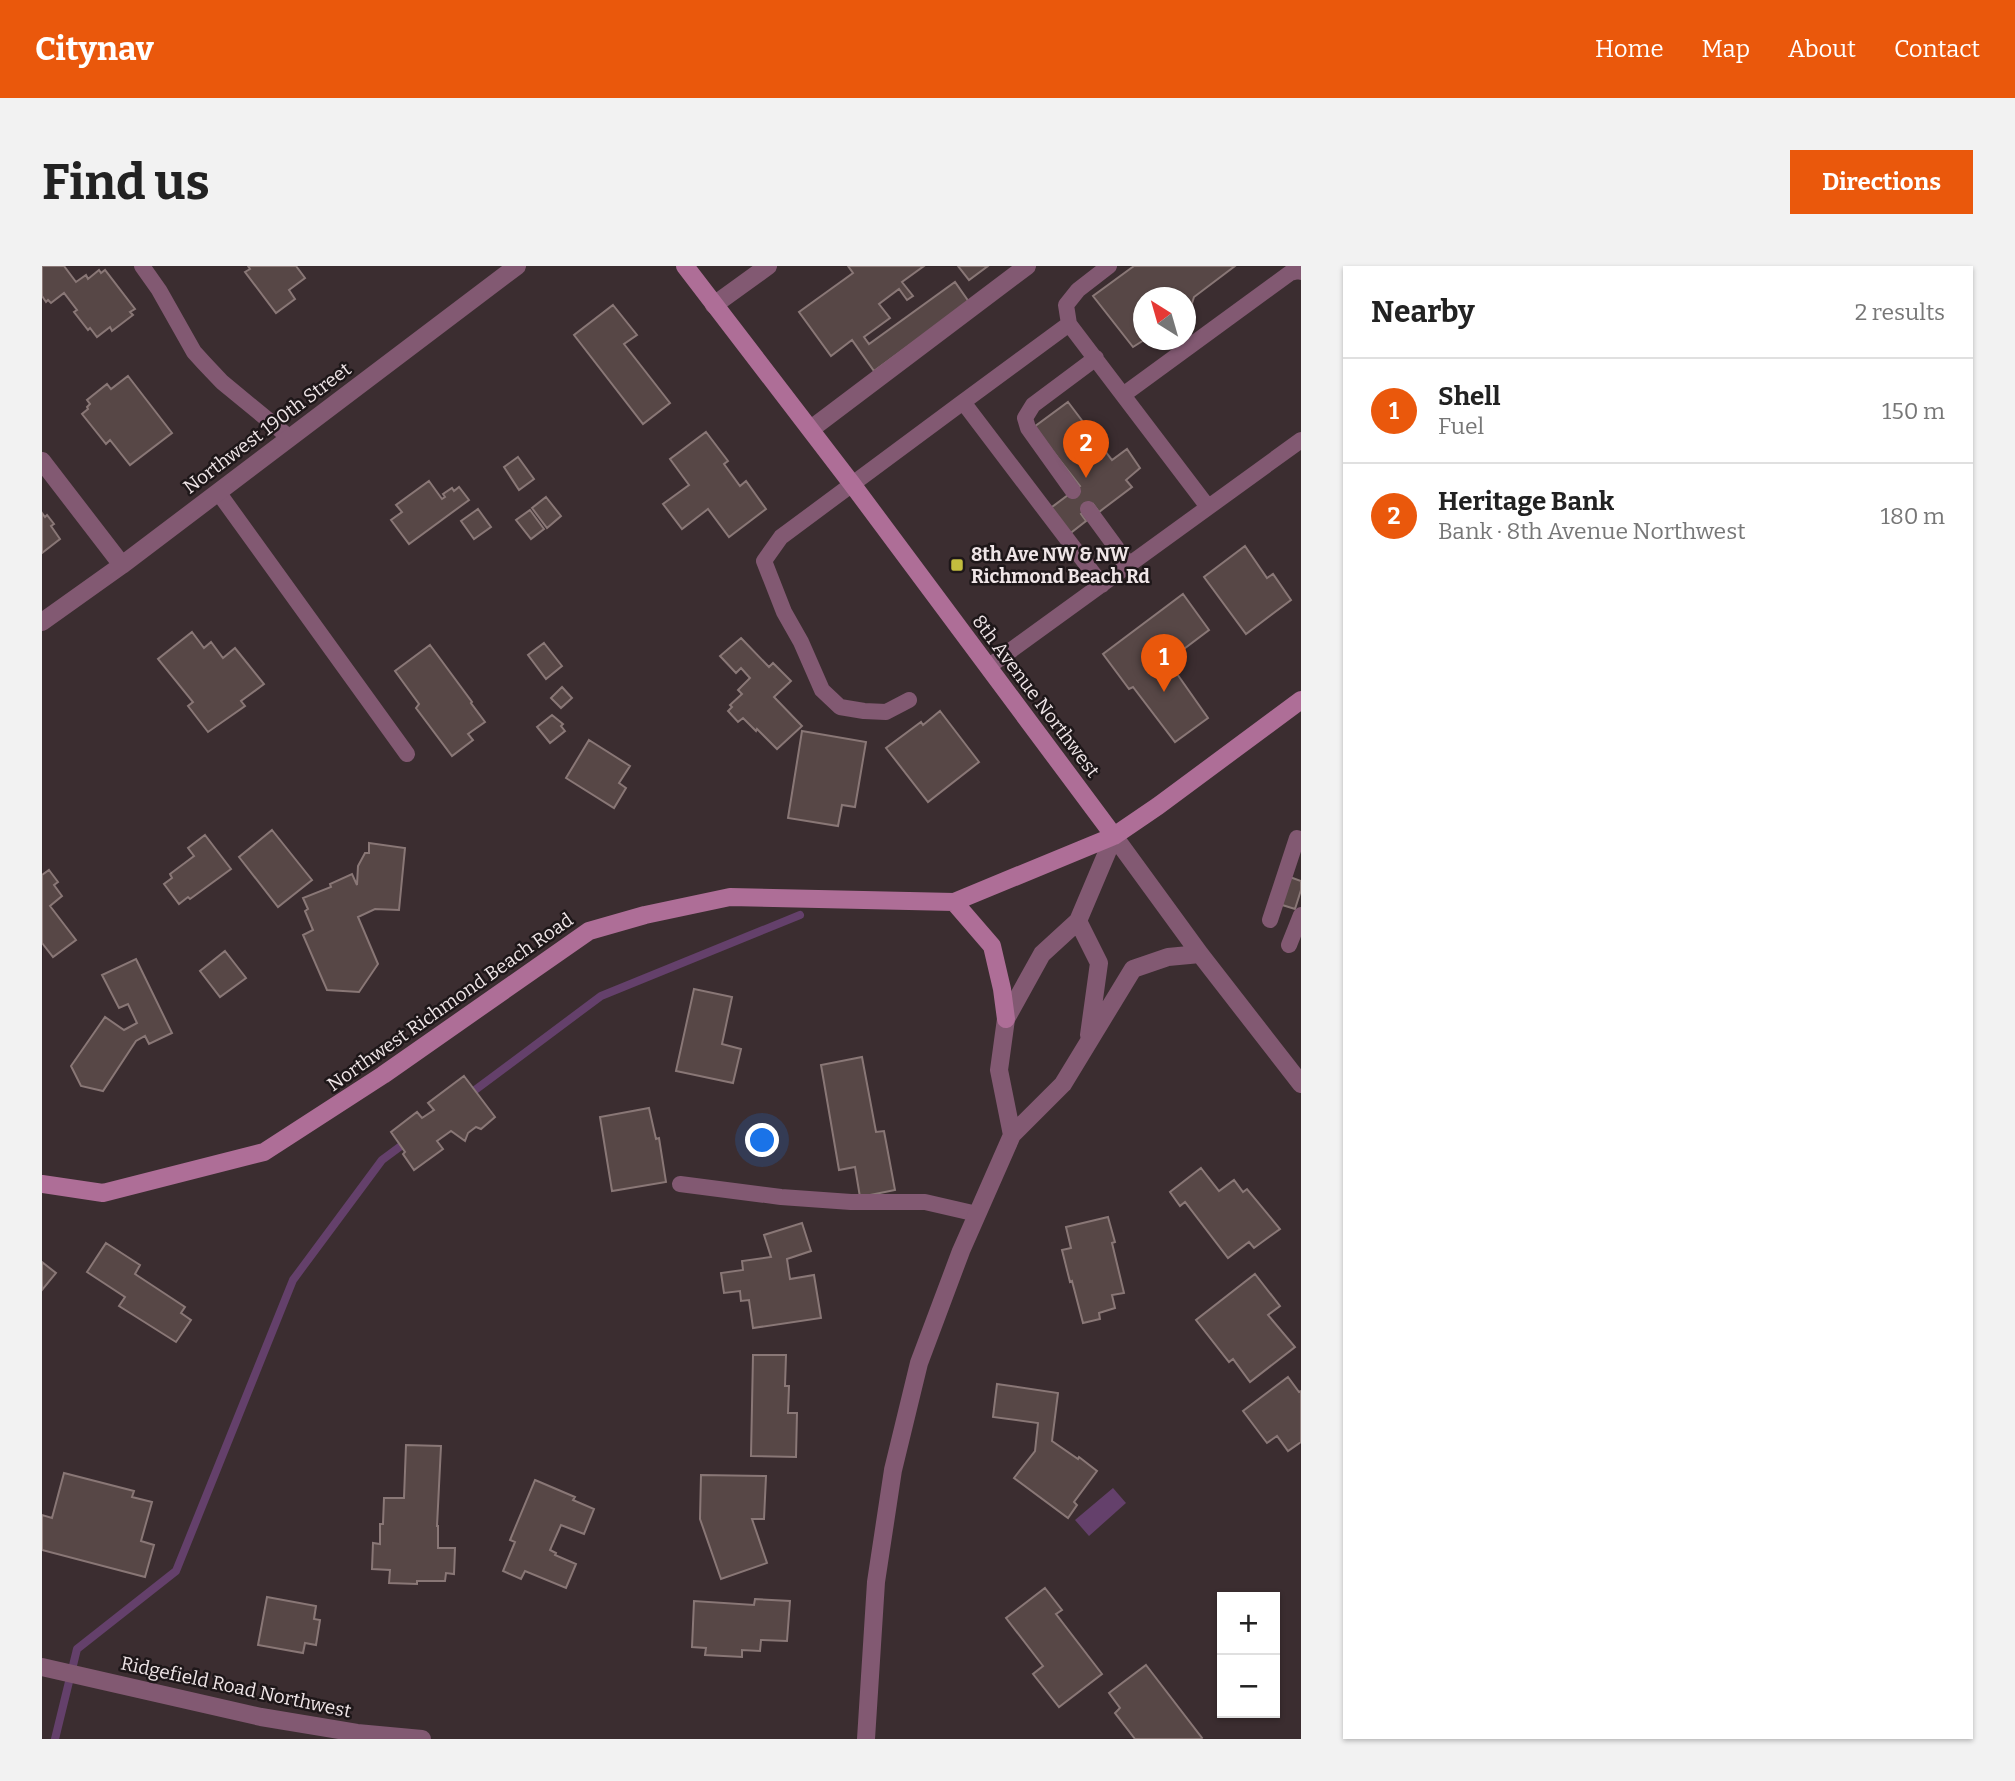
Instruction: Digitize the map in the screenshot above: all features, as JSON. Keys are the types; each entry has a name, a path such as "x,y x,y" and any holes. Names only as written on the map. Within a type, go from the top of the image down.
{"main road":[{"name":"8th Avenue Northwest","path":"685,266 811,429 1114,836"},
{"name":"Northwest Richmond Beach Road","path":"42,1184 103,1193 264,1152 383,1075 589,931 645,915 730,897 954,902 1114,836 1301,700"},
{"path":"954,902 992,946 1006,1019"}],"street":[{"name":"Northwest 190th Street","path":"42,622 122,565 517,266"},
{"path":"714,305 768,266"},
{"path":"811,429 1027,266"},
{"path":"42,461 122,565"},
{"path":"1012,1135 999,1070 1006,1019 1042,954 1079,921 1114,836"},
{"name":"8th Avenue Northwest","path":"1114,836 1200,954 1300,1080"},
{"path":"1079,921 1099,963 1088,1043"},
{"path":"866,1739 876,1582 893,1470 919,1363 961,1251 1012,1135 1063,1084 1133,969 1168,957 1200,954"},
{"name":"Ridgefield Road Northwest","path":"42,1667 261,1717 357,1733 422,1739"}],"lane":[{"path":"142,266 159,290 194,352 222,382 290,438"},
{"path":"1109,266 1077,290 1066,305 1069,324 1208,507"},
{"path":"1123,395 1290,273 1301,272"},
{"path":"909,700 886,712 864,711 840,707 822,690 801,642 784,612 764,561 781,537 1069,324"},
{"path":"1073,491 1028,428 1025,418 1033,405 1096,358"},
{"path":"963,402 1102,585"},
{"path":"988,667 1301,440"},
{"path":"218,492 407,754"},
{"path":"1087,509 1129,565"},
{"path":"1270,920 1297,838"},
{"path":"1289,945 1301,915"},
{"path":"680,1184 809,1199 925,1202 977,1214"}],"shaded area":[{"path":"1113,1488 1126,1503 1089,1536 1075,1520"}],"building":[{"path":"42,266 64,266 76,282 86,275 88,279 99,270 101,273 105,270 135,309 130,312 133,315 112,331 110,327 97,337 74,312 77,310 64,293 51,303 48,300 46,302 42,296"},
{"path":"248,266 296,266 305,278 289,290 295,299 276,313 245,272 250,269"},
{"path":"848,266 924,266 902,282 913,296 907,300 899,289 879,304 890,318 864,337 869,344 955,282 969,302 874,371 852,340 831,356 799,312 853,273"},
{"path":"958,266 988,266 969,280"},
{"path":"1134,266 1235,266 1196,295 1196,287 1133,287 1133,347 1093,296"},
{"path":"613,305 637,335 624,344 670,403 643,424 574,335"},
{"path":"128,376 172,433 130,465 110,440 106,444 82,414 90,404 87,400 107,384 111,389"},
{"path":"1068,402 1112,460 1127,449 1140,468 1126,480 1132,487 1099,512 1093,504 1081,514 1086,521 1068,535 1048,510 1080,486 1034,427"},
{"path":"706,432 728,461 724,464 740,486 746,481 766,509 729,537 708,509 682,529 663,504 689,485 670,459"},
{"path":"518,457 534,479 519,490 504,467"},
{"path":"429,481 442,499 445,497 443,494 459,487 469,500 409,544 391,520 402,512 396,505"},
{"path":"546,497 561,516 547,528 532,508"},
{"path":"478,509 491,527 474,539 461,521"},
{"path":"530,510 544,529 531,539 516,520"},
{"path":"42,513 54,524 51,526 60,539 42,553"},
{"path":"1245,546 1267,578 1273,574 1291,600 1246,634 1204,577"},
{"path":"1183,594 1209,630 1168,661 1208,718 1175,742 1133,687 1129,689 1103,654"},
{"path":"192,632 204,648 211,642 223,658 235,648 264,684 241,701 245,706 208,732 188,706 193,702 158,659"},
{"path":"741,638 769,667 773,663 791,681 774,697 802,726 777,749 743,718 738,722 728,711 732,707 730,705 742,694 738,690 750,678 741,668 736,673 720,656"},
{"path":"544,643 562,666 546,679 528,655"},
{"path":"430,645 485,722 468,734 473,740 452,756 416,708 419,704 395,671"},
{"path":"562,687 572,698 561,708 551,698"},
{"path":"940,711 979,762 928,802 886,748"},
{"path":"552,715 563,724 561,726 565,731 550,743 537,727"},
{"path":"802,731 866,742 855,807 842,805 838,826 788,818"},
{"path":"589,740 630,766 619,783 626,788 614,808 566,778"},
{"path":"272,830 312,880 278,907 239,857"},
{"path":"205,835 231,869 179,904 164,884 172,878 170,874 194,856 188,848"},
{"path":"369,843 405,848 399,910 375,909 358,917 378,964 359,992 327,990 303,935 313,930 303,898 331,887 330,884 352,874 357,885 358,866 365,853 369,853"},
{"path":"49,870 58,882 54,885 62,896 50,906 76,940 53,957 42,943 42,875"},
{"path":"1287,876 1301,881 1295,909 1279,904"},
{"path":"225,951 246,978 220,997 200,971"},
{"path":"136,959 172,1033 149,1044 145,1036 136,1041 103,1091 81,1086 71,1066 105,1017 124,1030 137,1023 128,1004 119,1008 102,975"},
{"path":"694,989 732,997 722,1044 741,1049 733,1083 676,1071"},
{"path":"862,1057 876,1132 884,1131 895,1190 860,1197 855,1167 839,1170 821,1065"},
{"path":"464,1076 495,1117 481,1129 476,1127 468,1133 465,1141 451,1131 437,1141 443,1149 414,1170 391,1132 417,1112 422,1118 434,1110 428,1103"},
{"path":"649,1108 656,1139 659,1138 666,1182 612,1191 600,1117"},
{"path":"1201,1168 1219,1191 1234,1180 1243,1192 1247,1189 1280,1229 1254,1248 1249,1242 1228,1258 1185,1202 1180,1206 1170,1192"},
{"path":"1108,1217 1124,1293 1112,1295 1115,1308 1099,1313 1100,1319 1083,1323 1062,1250 1071,1248 1066,1227"},
{"path":"802,1223 811,1251 787,1259 790,1279 814,1275 821,1318 753,1328 749,1300 741,1301 740,1291 724,1293 721,1273 743,1270 742,1261 771,1257 764,1235"},
{"path":"106,1243 140,1265 135,1274 185,1307 181,1313 191,1320 176,1342 119,1306 125,1297 87,1272"},
{"path":"42,1262 56,1273 42,1290"},
{"path":"1255,1274 1280,1306 1268,1315 1295,1347 1250,1382 1233,1359 1229,1362 1196,1320"},
{"path":"753,1355 786,1355 788,1413 797,1413 796,1457 751,1456"},
{"path":"1288,1377 1299,1392 1301,1391 1301,1442 1288,1451 1277,1436 1267,1443 1243,1411"},
{"path":"997,1384 1058,1393 1052,1441 1097,1471 1074,1502 1077,1505 1068,1518 1014,1478 1035,1451 1038,1423 993,1417"},
{"path":"406,1445 441,1446 438,1548 455,1548 454,1574 446,1573 445,1581 389,1583 390,1570 372,1569 373,1543 380,1544 384,1498 404,1498"},
{"path":"64,1473 134,1491 132,1497 152,1502 141,1541 154,1545 145,1577 42,1550 42,1515 52,1518"},
{"path":"701,1475 766,1476 764,1519 752,1519 767,1563 721,1579 700,1519"},
{"path":"535,1480 575,1497 573,1500 594,1509 584,1534 561,1525 550,1550 576,1564 566,1588 525,1571 521,1579 503,1571 515,1542 510,1540"},
{"path":"1045,1588 1062,1610 1056,1614 1102,1674 1059,1707 1033,1674 1043,1666 1006,1618"},
{"path":"267,1597 316,1606 314,1619 320,1620 316,1645 305,1643 303,1653 258,1645"},
{"path":"755,1599 790,1601 787,1641 761,1640 760,1651 742,1650 742,1657 705,1655 706,1648 692,1647 694,1601 754,1605"},
{"path":"1146,1665 1201,1739 1135,1739 1115,1713 1120,1708 1109,1693"}],"waterway":[{"path":"467,1096 601,996 800,915"},
{"path":"55,1739 77,1649 176,1571 293,1280 382,1160 409,1140"}],"place":[{"name":"Heritage Bank","path":"1086,478"},
{"name":"8th Ave NW & NW Richmond Beach Rd","path":"957,565"},
{"name":"Shell","path":"1164,692"}]}
